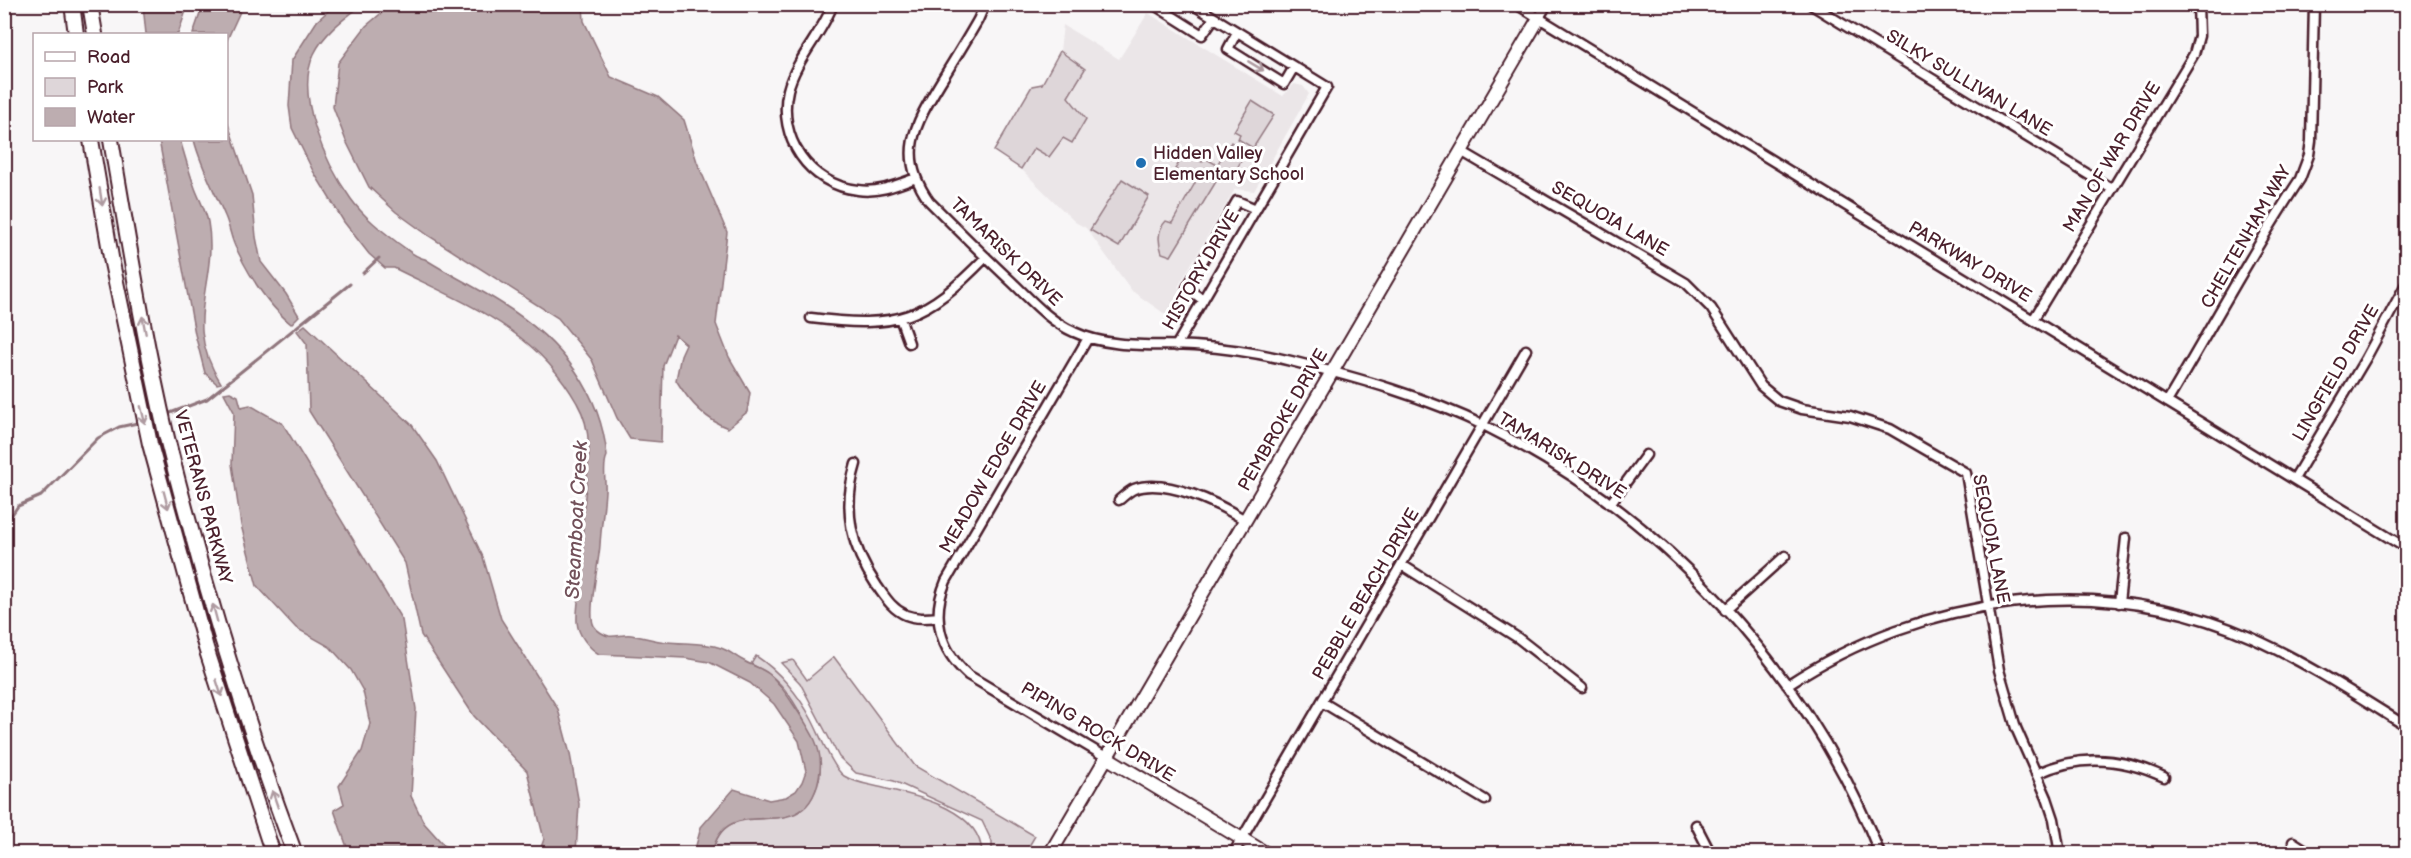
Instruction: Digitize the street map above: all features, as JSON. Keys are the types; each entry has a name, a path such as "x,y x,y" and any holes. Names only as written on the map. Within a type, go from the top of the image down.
{"main road":[{"path":"72,4 76,33"},
{"path":"90,4 95,33"},
{"name":"VETERANS PARKWAY","path":"92,141 112,263 150,444 206,648 273,854"},
{"name":"VETERANS PARKWAY","path":"111,141 155,382 168,438 222,640 295,854"}],"street":[{"path":"833,4 827,20 794,75 788,91 786,121 794,147 810,168 833,184 873,191 916,178 911,152 916,125 978,20 985,4"},
{"path":"1152,4 1202,35 1214,18"},
{"path":"1192,4 1214,18 1238,32 1294,67 1284,84 1228,49 1238,32"},
{"name":"PARKWAY DRIVE","path":"1516,4 2406,548"},
{"name":"PEMBROKE DRIVE","path":"1050,854 1547,4"},
{"name":"SILKY SULLIVAN LANE","path":"1810,4 2112,189"},
{"path":"2132,4 2145,4"},
{"name":"MAN OF WAR DRIVE","path":"2033,320 2194,54 2199,36 2198,4"},
{"name":"CHELTENHAM WAY","path":"2167,402 2306,167 2311,141 2314,4"},
{"name":"HISTORY DRIVE","path":"1176,346 1327,87 1294,67"},
{"name":"SEQUOIA LANE","path":"1461,151 1686,283 1711,308 1761,386 1779,401 1802,409 1850,416 1890,429 1966,473 2006,699 2054,819 2060,854"},
{"name":"TAMARISK DRIVE","path":"916,178 929,201 1047,316 1061,326 1088,338 1116,343 1235,350 1332,371 1401,392 1484,425 1539,456 1610,504 1665,550 1725,610 1787,685 1836,763 1880,854"},
{"path":"1203,300 1187,288 1238,201 1256,209"},
{"path":"811,318 853,323 900,318 937,302 986,257"},
{"name":"LINGFIELD DRIVE","path":"2294,479 2367,358 2406,284"},
{"path":"900,318 909,343"},
{"name":"MEADOW EDGE DRIVE","path":"938,617 941,593 946,581 1088,338"},
{"name":"PEBBLE BEACH DRIVE","path":"1233,854 1526,350"},
{"path":"1610,504 1646,455"},
{"path":"856,464 848,495 848,513 854,544 860,558 890,604 898,611 917,618 938,617"},
{"path":"1119,500 1132,489 1163,488 1202,497 1245,520"},
{"path":"2119,603 2126,538"},
{"path":"1725,610 1785,556"},
{"path":"1402,565 1518,638 1582,688"},
{"path":"1787,685 1835,656 1887,632 1942,615 1988,605 2059,599 2119,603 2187,615 2250,637 2314,670 2406,726"},
{"name":"PIPING ROCK DRIVE","path":"938,617 943,644 949,656 968,675 1267,854"},
{"path":"1322,702 1485,800"},
{"path":"2036,774 2060,765 2097,760 2130,764 2164,777"},
{"path":"1696,825 1711,854"},
{"path":"2294,842 2312,854"}],"shaded area":[{"name":"Hidden Valley Elementary School","path":"1148,13 1283,96 1294,84 1303,86 1309,94 1254,191 1235,189 1178,287 1188,295 1190,300 1182,314 1165,314 1132,291 1086,228 1075,222 1021,169 994,151 1032,86 1042,84 1060,51 1063,25 1119,59"}],"green space":[{"path":"1060,51 1085,69 1068,97 1086,119 1072,143 1063,138 1049,157 1034,148 1021,169 994,151 1032,86 1042,84"},
{"path":"1252,101 1274,115 1253,148 1238,139 1240,134 1234,131"},
{"path":"1231,142 1246,152 1235,172 1220,175 1171,256 1162,253 1159,240 1161,228 1166,221 1172,223 1195,183 1175,169 1186,152 1202,162 1205,158 1217,165"},
{"path":"1122,179 1149,196 1119,247 1090,230"},
{"path":"756,656 773,669 795,693 812,720 831,759 844,776 860,783 916,796 947,808 971,826 979,839 982,853 712,854 718,837 726,827 737,822 789,815 802,809 816,791 819,779 820,768 808,729 786,691 777,681 751,664"},
{"path":"834,657 915,766 1035,836 1025,853 992,853 992,842 982,821 894,781 856,773 839,757 800,683 781,663 793,660 807,680"}],"water":[{"path":"336,4 362,5 335,26 318,46 309,71 308,89 310,109 316,129 323,149 341,184 356,205 385,233 417,256 492,297 540,332 572,367 585,386 595,408 603,431 607,456 592,611 594,626 609,636 631,635 714,646 769,674 781,687 808,727 820,755 820,771 813,797 801,811 785,817 750,819 734,823 720,833 712,853 694,853 701,827 734,789 769,800 786,797 796,791 806,771 799,741 774,704 750,683 709,662 685,658 599,654 588,645 582,636 578,627 577,615 583,568 583,518 589,445 583,417 577,403 560,377 520,337 473,307 394,268 385,268 369,254 344,222 313,171 292,128 289,106 292,60 317,21"},
{"path":"143,5 188,5 178,33 146,33"},
{"path":"203,5 243,5 228,38 228,33 193,33"},
{"path":"391,5 583,5 584,21 611,77 658,97 684,120 697,162 727,232 716,324 729,357 750,393 747,412 728,428 712,420 698,408 676,380 681,355 686,344 675,335 663,366 661,442 630,439 617,418 592,360 558,318 429,236 396,212 369,187 346,141 333,107 338,63 366,26"},
{"path":"228,124 252,195 261,262 286,294 299,316 291,324 267,299 242,260 194,141 228,141"},
{"path":"159,141 180,141 207,218 210,244 203,302 203,340 209,360 221,383 217,384 205,373 195,334"},
{"path":"305,325 412,425 437,461 483,557 501,619 558,709 570,754 579,804 576,853 539,853 544,839 527,771 474,716 421,635 405,563 309,411 307,344 297,331"},
{"path":"230,392 238,396 241,407 250,405 283,424 402,620 416,709 411,796 424,823 451,853 349,853 334,810 344,804 339,786 362,751 370,724 363,691 351,670 330,647 296,628 257,586 241,525 232,464 234,412 224,393"}],"waterway":[{"path":"363,273 379,258"},
{"path":"165,415 207,399 350,284"},
{"path":"4,526 18,506 41,496 98,438 119,427 142,422"}],"place":[{"name":"Hidden Valley Elementary School","path":"1141,163"}],"water label":[{"name":"Steamboat Creek","path":"577,520"}]}
